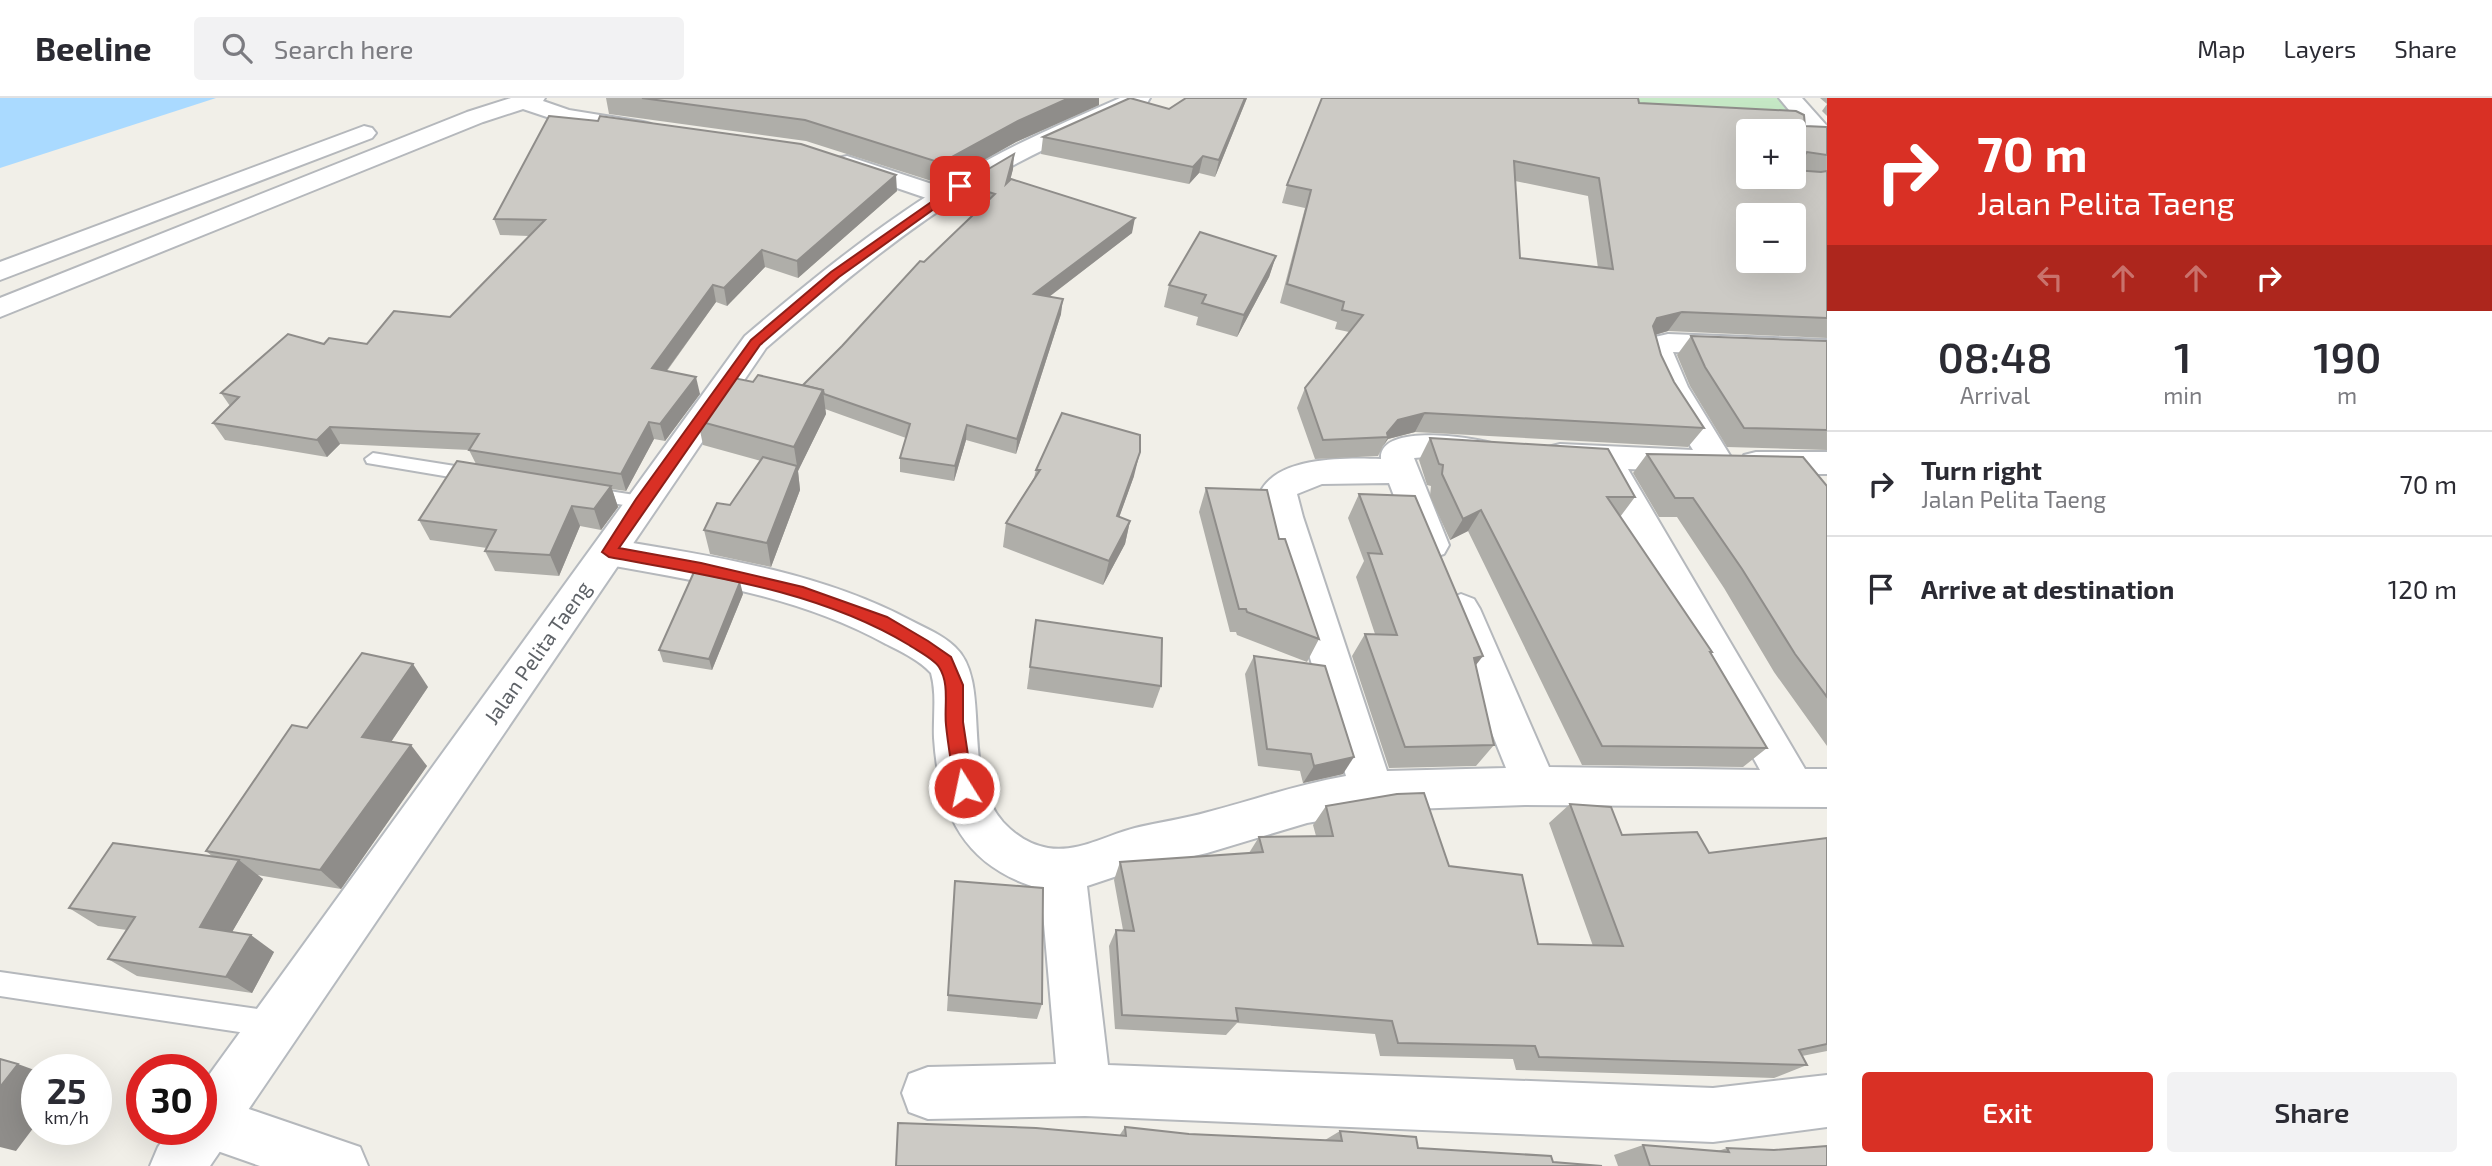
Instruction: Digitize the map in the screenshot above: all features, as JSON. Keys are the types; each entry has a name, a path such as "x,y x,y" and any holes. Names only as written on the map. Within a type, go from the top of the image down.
{"street":[{"path":"0,272 399,122 472,98"},
{"name":"Jalan Pelita Taeng","path":"217,1109 755,342 835,274 944,196 1031,147 1136,98"},
{"path":"1791,99 1827,102"},
{"path":"1791,99 1821,133 1817,136 1806,136"},
{"path":"0,308 475,117 529,100 565,116 666,133"},
{"path":"824,156 944,196"},
{"path":"1717,462 1678,397 1659,356 1657,345 1668,342 1827,349"},
{"path":"1535,785 1397,454 1415,446 1518,454 1717,462 1814,472"},
{"path":"1604,457 1810,788"},
{"path":"1372,790 1289,530 1279,489 1288,481 1305,475 1402,471"},
{"path":"609,552 701,568 803,593 882,621 946,662 954,685 954,722 964,788 975,818 988,836 1008,855 1034,865 1062,870 1270,813 1372,790 1535,785 1810,788"},
{"path":"1062,870 1085,1090"},
{"path":"928,1093 1085,1090 1713,1115 1827,1101"},
{"path":"217,1125 341,1166"},
{"name":"Jalan Pelita Taeng","path":"177,1166 192,1145"}],"lane":[{"path":"373,459 494,479"},
{"path":"574,492 641,502"},
{"path":"0,984 277,1025"}],"green space":[{"path":"1628,98 1788,98 1792,119 1736,119 1736,132 1637,133"}],"water":[{"path":"0,98 216,98 0,168"}],"building":[{"path":"642,98 1069,98 1018,121 941,163 805,120"},
{"path":"1130,98 1169,109 1186,98 1245,98 1219,160 1203,156 1193,167 1043,137"},
{"path":"1322,98 1638,98 1639,103 1796,111 1804,115 1804,119 1736,119 1736,189 1806,189 1806,171 1827,171 1827,318 1682,312 1657,318 1653,326 1661,355 1674,382 1704,428 1425,413 1398,420 1387,433 1388,437 1323,440 1305,388 1363,315 1342,310 1344,302 1287,284 1311,190 1287,185","holes":["1514,161 1599,178 1613,269 1520,258"]},
{"path":"549,116 598,121 600,116 801,144 896,175 797,261 762,250 724,288 713,285 652,368 696,377 660,424 649,422 621,474 469,450 479,434 330,427 317,440 213,423 239,397 221,393 288,334 324,344 329,338 367,344 394,311 450,317 545,220 494,219"},
{"path":"1806,126 1827,127 1827,155 1807,152"},
{"path":"1014,154 1006,184 1011,179 1135,218 1034,294 1063,299 1017,439 967,425 955,466 900,458 910,424 824,394 823,390 803,385 920,261 924,262 995,194 963,184"},
{"path":"1200,232 1276,256 1244,315 1202,303 1206,295 1169,285"},
{"path":"1691,336 1827,341 1827,430 1744,428 1705,367"},
{"path":"758,375 823,390 794,447 698,421 729,377 753,382"},
{"path":"1062,413 1140,435 1140,452 1117,516 1130,521 1109,561 1006,523 1040,470 1036,470"},
{"path":"1430,438 1608,449 1635,497 1607,497 1712,652 1767,748 1602,746 1481,510 1463,519 1442,474 1443,465 1439,464"},
{"path":"1647,454 1803,457 1827,486 1827,697 1795,654 1742,569 1693,498 1675,498"},
{"path":"763,457 797,466 767,543 704,530 717,503 730,505"},
{"path":"457,461 611,486 594,509 572,506 550,555 485,551 496,530 419,520"},
{"path":"1206,488 1267,490 1279,539 1285,539 1319,639 1247,612 1246,609 1239,609"},
{"path":"1359,494 1415,496 1483,656 1474,658 1494,745 1405,747 1365,634 1397,635 1368,553 1382,554"},
{"path":"694,572 740,582 709,659 659,650"},
{"path":"1036,620 1162,638 1161,686 1030,667"},
{"path":"362,653 413,664 362,737 411,745 320,870 206,851 292,725 307,728"},
{"path":"1254,656 1325,666 1354,757 1314,766 1311,754 1267,749"},
{"path":"1424,793 1449,866 1522,875 1538,944 1623,946 1570,804 1611,807 1622,835 1697,832 1709,853 1827,838 1827,1044 1799,1050 1807,1065 1539,1057 1535,1046 1398,1043 1392,1021 1236,1008 1238,1021 1122,1015 1116,930 1134,931 1120,862 1263,852 1259,837 1333,836 1326,806 1397,794"},
{"path":"113,843 239,860 200,927 251,935 226,977 108,959 135,917 69,908"},
{"path":"955,881 1043,888 1042,1004 948,995"},
{"path":"0,1059 18,1064 0,1087"},
{"path":"898,1123 1036,1128 1126,1136 1125,1127 1189,1134 1342,1141 1340,1131 1416,1137 1418,1148 1551,1156 1553,1162 1602,1166 896,1166"},
{"path":"1643,1145 1729,1152 1727,1148 1774,1150 1827,1146 1827,1166 1650,1166"}],"route":[{"path":"960,186 835,274 755,342 641,502 609,552 701,568 803,593 882,621 922,645 946,662 954,685 954,722 964,788"}]}
